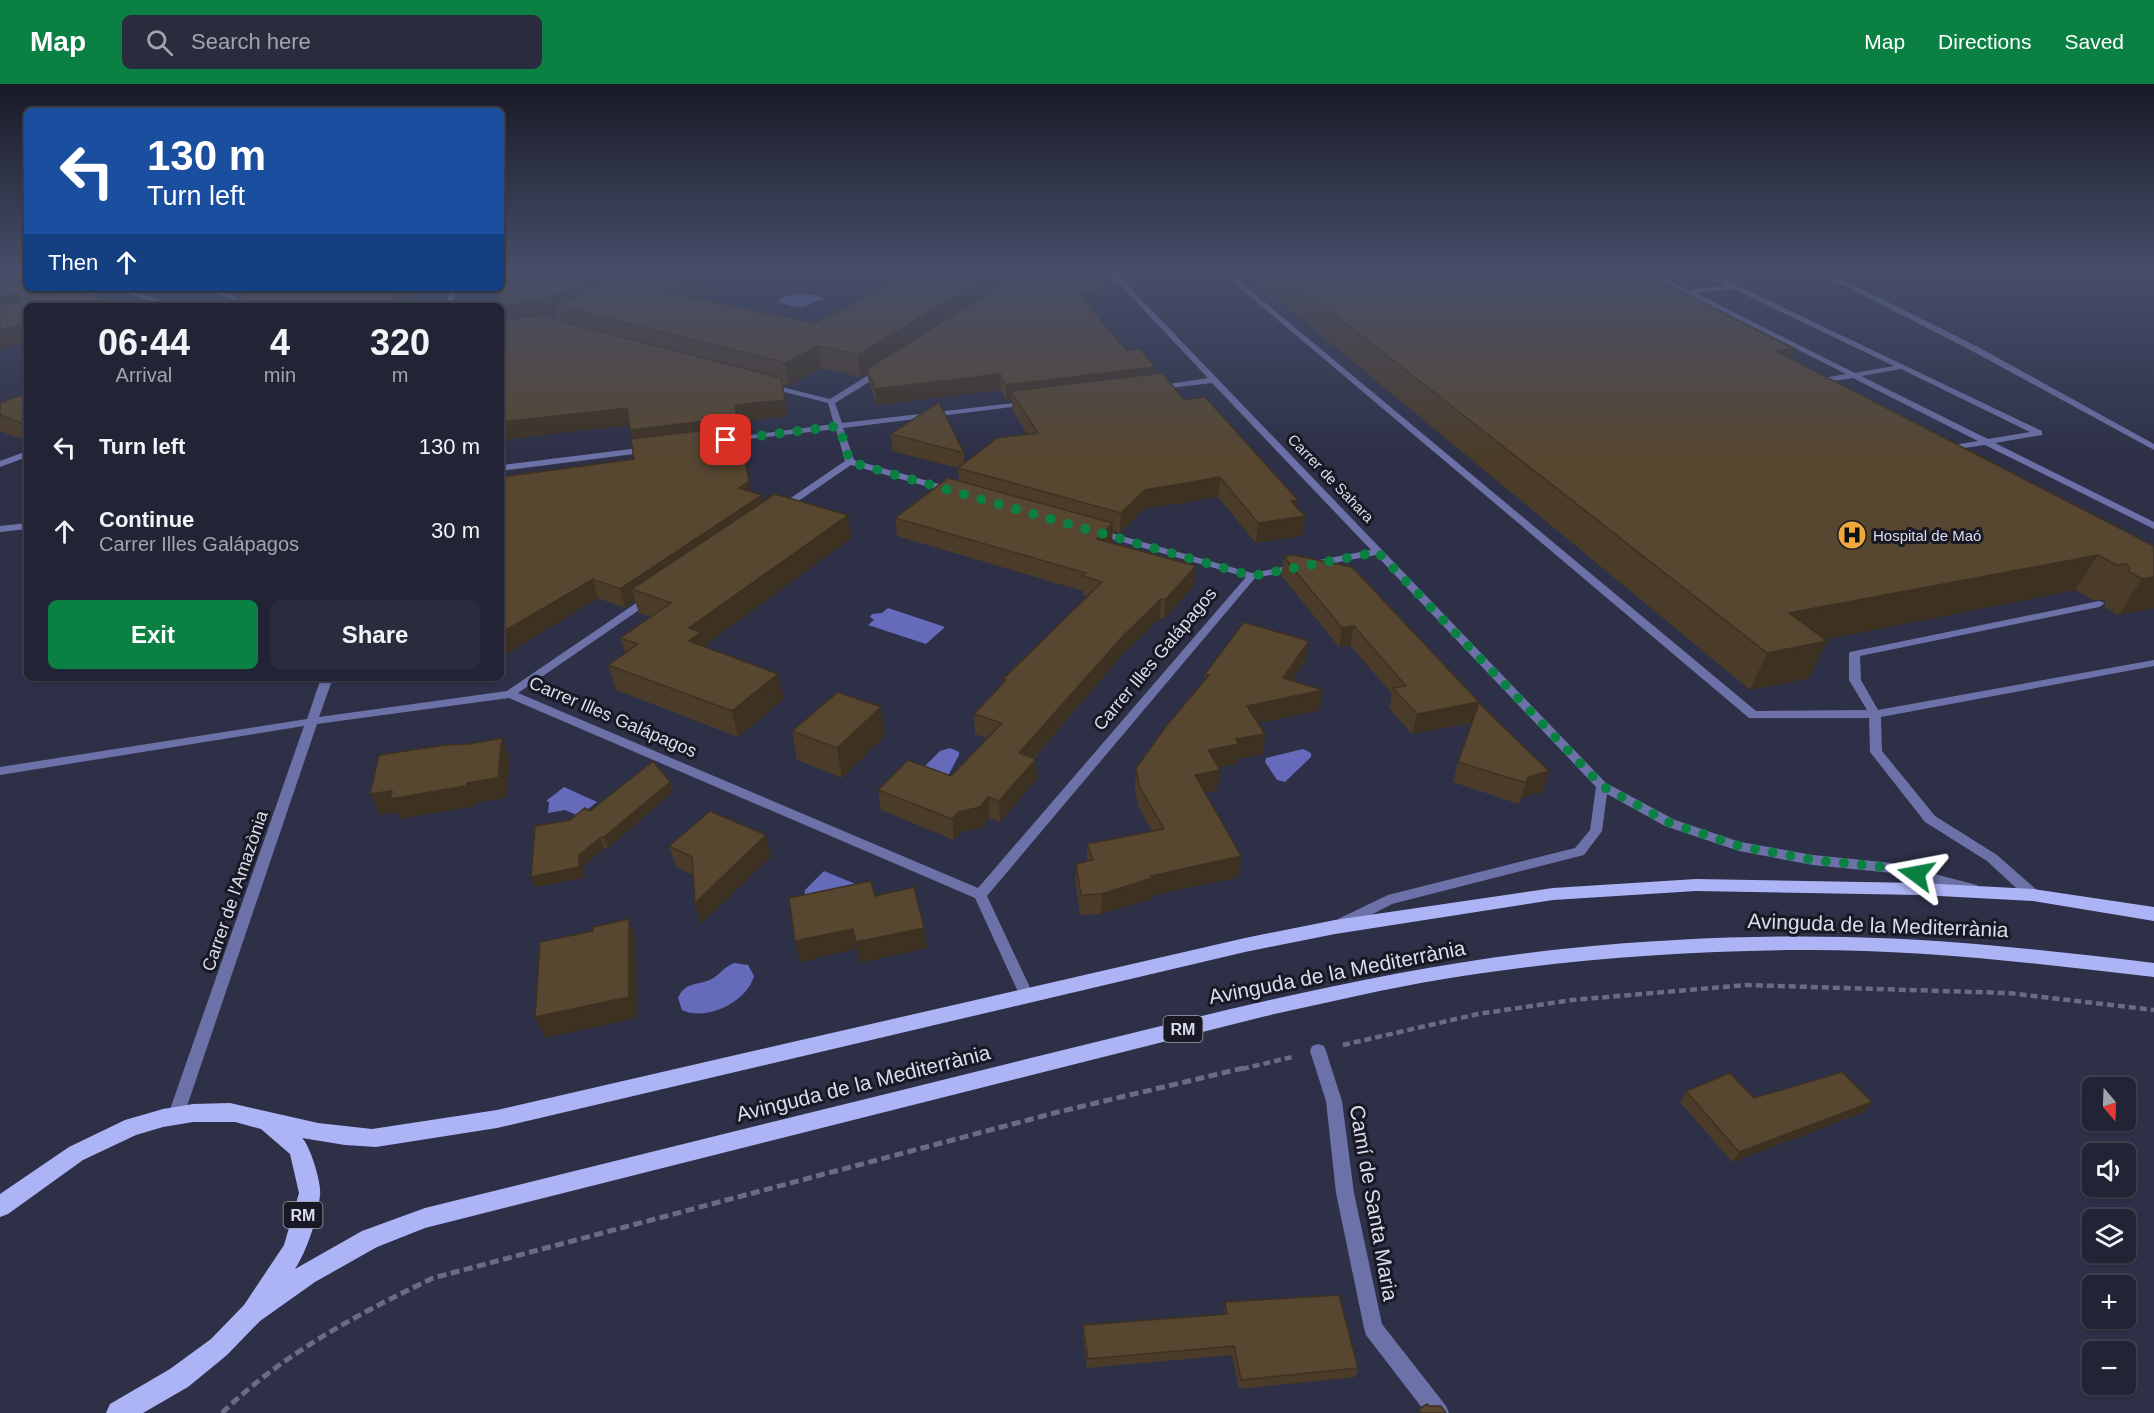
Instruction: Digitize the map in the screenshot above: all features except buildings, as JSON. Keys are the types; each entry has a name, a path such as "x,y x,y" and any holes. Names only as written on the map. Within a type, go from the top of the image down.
{"main road":[{"name":"Avinguda de la Mediterrània","path":"266,1121 315,1131 373,1138 430,1131 498,1119 1245,945 1335,927 1553,894 1696,885 1920,889 2033,895 2154,914"},
{"name":"Avinguda de la Mediterrània","path":"252,1313 307,1274 370,1239 425,1218 1266,1008 1401,980 1548,958 1664,947 1749,944 1843,944 2031,955 2154,970"},
{"name":"RM","path":"0,1198 104,1139 141,1124 176,1115 226,1112 266,1121 299,1149 309,1193 294,1250 252,1313 219,1347 179,1378 119,1413"},
{"name":"RM","path":"0,1207 30,1182"}],"street":[{"name":"Carrer de Sahara","path":"1168,333 1602,786 1670,823 1739,846 1813,860 1893,868 1985,892"},
{"path":"1297,333 1753,715 1875,714 2154,663"},
{"path":"1769,333 2154,526"},
{"path":"1830,333 2039,433 1943,450"},
{"path":"1943,333 2154,447"},
{"path":"763,384 831,402 892,364"},
{"path":"1814,382 1902,367"},
{"path":"1803,376 1823,387"},
{"path":"1141,389 1214,380"},
{"path":"831,402 850,462"},
{"path":"722,441 1034,402"},
{"path":"1933,444 1954,455"},
{"path":"504,468 652,449"},
{"path":"0,464 24,455"},
{"name":"Carrer Illes Galápagos","path":"850,462 1252,576 980,895 510,694 850,462"},
{"path":"0,529 24,526"},
{"path":"1252,576 1378,552"},
{"path":"2033,895 1992,858 1930,819 1875,752 1875,714 1855,680 1854,654 2099,604"},
{"name":"Carrer de l'Amazònia","path":"176,1115 326,681"},
{"path":"0,771 312,721 510,694"},
{"path":"1335,927 1388,900 1579,852 1596,831 1602,786"},
{"path":"980,895 1027,996"},
{"name":"Camí de Santa Maria","path":"1318,1051 1334,1101 1345,1193 1373,1328 1439,1413"}],"path":[{"path":"222,1413 294,1353 353,1316 434,1278 1058,1112 1478,1014 1572,1000 1746,985 2008,993 2154,1010"}],"water":[{"path":"888,608 945,627 926,644 868,625 874,620 870,617 872,614 882,613"},
{"path":"950,748 959,752 959,755 948,776 924,767 940,751"},
{"path":"1303,749 1311,753 1311,757 1285,782 1277,780 1265,762 1266,758"},
{"path":"564,787 597,802 579,816 565,810 548,813 549,802 546,801"},
{"path":"824,871 863,887 804,898 805,890"},
{"path":"734,963 748,965 754,976 743,994 724,1007 713,1011 692,1013 682,1010 678,998 684,989 710,980"}],"place":[{"name":"Hospital de Maó","path":"1852,535"}],"route":[{"path":"726,440 839,426 850,462 1252,576 1378,552 1602,786 1670,823 1739,846 1813,860 1893,868 1916,874"}]}
